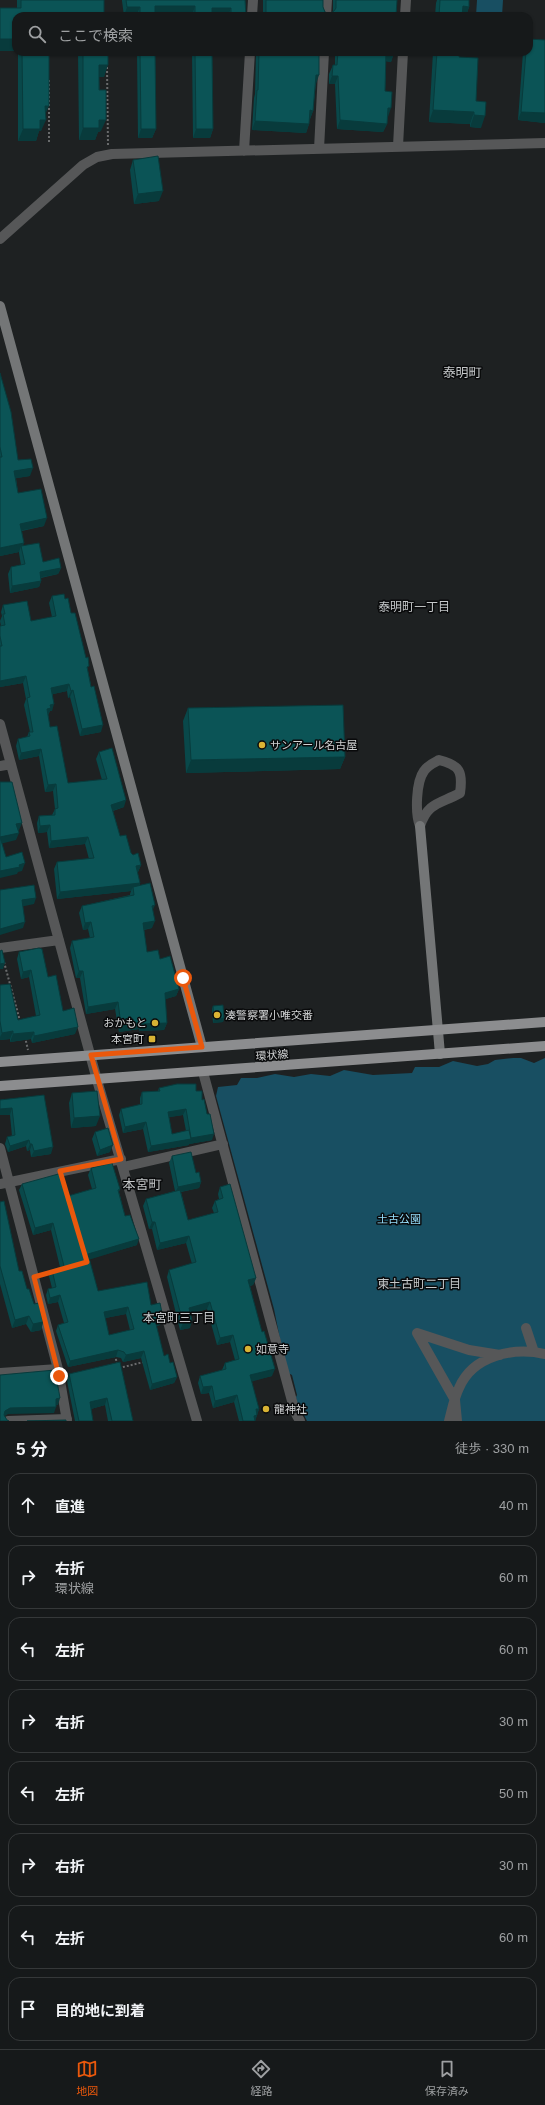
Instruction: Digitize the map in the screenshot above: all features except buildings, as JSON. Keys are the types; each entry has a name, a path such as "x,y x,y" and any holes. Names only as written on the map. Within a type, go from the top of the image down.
{"main road":[{"name":"環状線","path":"0,1062 545,1022"},
{"name":"環状線","path":"0,1086 545,1046"}],"street":[{"path":"252,12 254,0"},
{"path":"326,12 327,0"},
{"path":"405,12 406,0"},
{"path":"244,151 250,56"},
{"path":"319,149 324,56"},
{"path":"398,146 403,56"},
{"path":"0,239 83,164 96,157 108,155 398,146 545,144"},
{"path":"0,306 202,1047"},
{"path":"0,724 98,1080 197,1421"},
{"path":"420,826 424,813 433,806 460,792 462,778 458,768 451,763 439,760 430,764 423,772 418,792 417,818 420,826 440,1054"},
{"path":"0,766 11,764"},
{"path":"0,948 59,940"},
{"path":"203,1072 295,1412 300,1421"},
{"path":"5,1183 223,1144"},
{"path":"0,1148 5,1183 34,1277 61,1373 67,1420 8,1421"},
{"path":"526,1328 534,1352"},
{"path":"457,1421 455,1400 417,1333 469,1350 500,1355"},
{"path":"449,1421 459,1387 480,1363 513,1351 545,1354"},
{"path":"0,1373 61,1373"}],"path":[{"path":"106,60 108,155"},
{"path":"49,75 49,142"},
{"path":"0,948 21,1023"},
{"path":"23,1030 31,1060"},
{"path":"34,1277 57,1270"},
{"path":"113,1349 118,1368 148,1361"}],"green space":[{"path":"477,0 503,0 502,12 476,12"},
{"name":"土古公園","path":"521,1058 534,1063 545,1058 545,1421 307,1421 303,1413 298,1410 297,1395 292,1375 288,1373 285,1364 274,1309 216,1096 218,1087 237,1085 241,1078 257,1078 275,1074 294,1077 311,1074 330,1076 344,1070 373,1075 412,1073 415,1067 439,1067 453,1061 477,1066 488,1064 495,1060"}],"place":[{"name":"サンアール名古屋","path":"262,745"},
{"name":"湊警察署小唯交番","path":"217,1015"},
{"name":"おかもと","path":"155,1023"},
{"name":"本宮町","path":"152,1039"},
{"name":"如意寺","path":"248,1349"},
{"name":"龍神社","path":"266,1409"}],"district":[{"name":"泰明町","path":"462,372"},
{"name":"泰明町一丁目","path":"414,607"},
{"name":"本宮町","path":"142,1184"},
{"name":"東土古町二丁目","path":"419,1284"},
{"name":"本宮町三丁目","path":"179,1318"}],"route":[{"path":"59,1376 34,1277 87,1262 60,1171 121,1159 91,1055 202,1047 183,978"}]}
